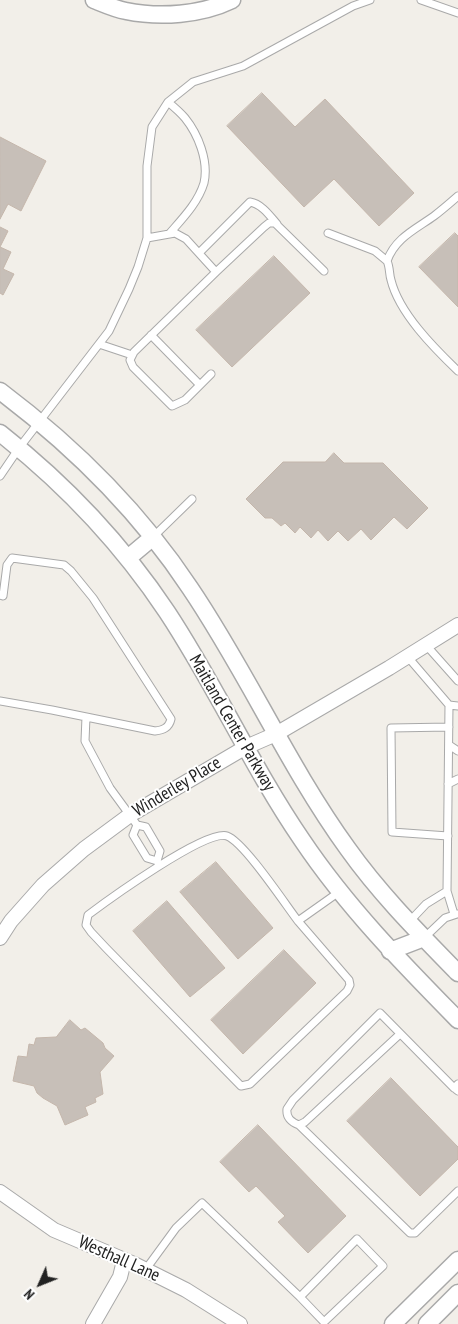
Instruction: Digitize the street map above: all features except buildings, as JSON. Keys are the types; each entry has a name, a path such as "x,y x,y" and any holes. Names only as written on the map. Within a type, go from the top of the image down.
{"street":[{"path":"94,0 126,11 159,15 193,12 232,0"},
{"name":"Maitland Center Parkway","path":"0,390 40,422 97,473 153,537 201,604 318,805 348,850 409,922 458,973"},
{"name":"Maitland Center Parkway","path":"0,432 70,494 128,558 181,634 288,819 339,892 390,950 458,1020"},
{"path":"128,558 153,537"},
{"name":"Winderley Place","path":"0,938 10,921 43,885 84,849 133,820 246,747 276,734 458,625"},
{"path":"390,950 409,922"},
{"path":"390,950 424,938"},
{"name":"Westhall Lane","path":"0,1192 54,1230 124,1260 186,1290 240,1324"},
{"path":"93,1324 120,1277 124,1260"},
{"path":"393,1324 458,1260"},
{"path":"427,1324 458,1294"}],"lane":[{"path":"0,476 19,448 109,331 138,267 147,238 147,166 152,127 168,102 193,82 243,66 353,6 370,0"},
{"path":"422,0 458,13"},
{"path":"168,102 185,117 198,139 203,156 204,171 204,183 198,197 169,234"},
{"path":"458,196 434,216 406,235 394,246 387,261 390,280 417,328 458,371"},
{"path":"199,253 250,202 254,202 262,207 324,271"},
{"path":"211,374 185,400 172,406 132,367 130,360 132,355 151,335 216,272 270,223 277,224"},
{"path":"147,238 175,233 186,239 216,272"},
{"path":"328,233 375,251 387,261"},
{"path":"151,335 200,385"},
{"path":"99,344 132,355"},
{"path":"153,537 192,499"},
{"path":"0,595 3,596 7,565 12,558 64,565 93,598 171,719 170,724 163,730 154,731 0,702"},
{"path":"426,645 458,681"},
{"path":"407,656 449,706 447,891 456,914 440,922 424,938"},
{"path":"449,706 458,706"},
{"path":"86,717 85,741 110,788 133,820 146,827 160,851 158,864"},
{"path":"448,836 392,832 391,728 449,728"},
{"path":"449,745 458,751"},
{"path":"448,784 458,779"},
{"path":"133,820 134,835 147,858 158,864"},
{"path":"220,836 227,836 242,846 298,921 349,980 350,985 347,991 250,1084 241,1086 106,948 86,924 88,915 158,864 220,836"},
{"path":"409,922 426,904 447,891"},
{"path":"298,921 339,892"},
{"path":"457,1088 380,1013 287,1109 288,1117 292,1122 299,1125 410,1233 415,1233 458,1191"},
{"path":"299,1125 313,1116 400,1034"},
{"path":"146,1270 176,1228 202,1202 324,1322 383,1266 357,1239 300,1297"}]}
